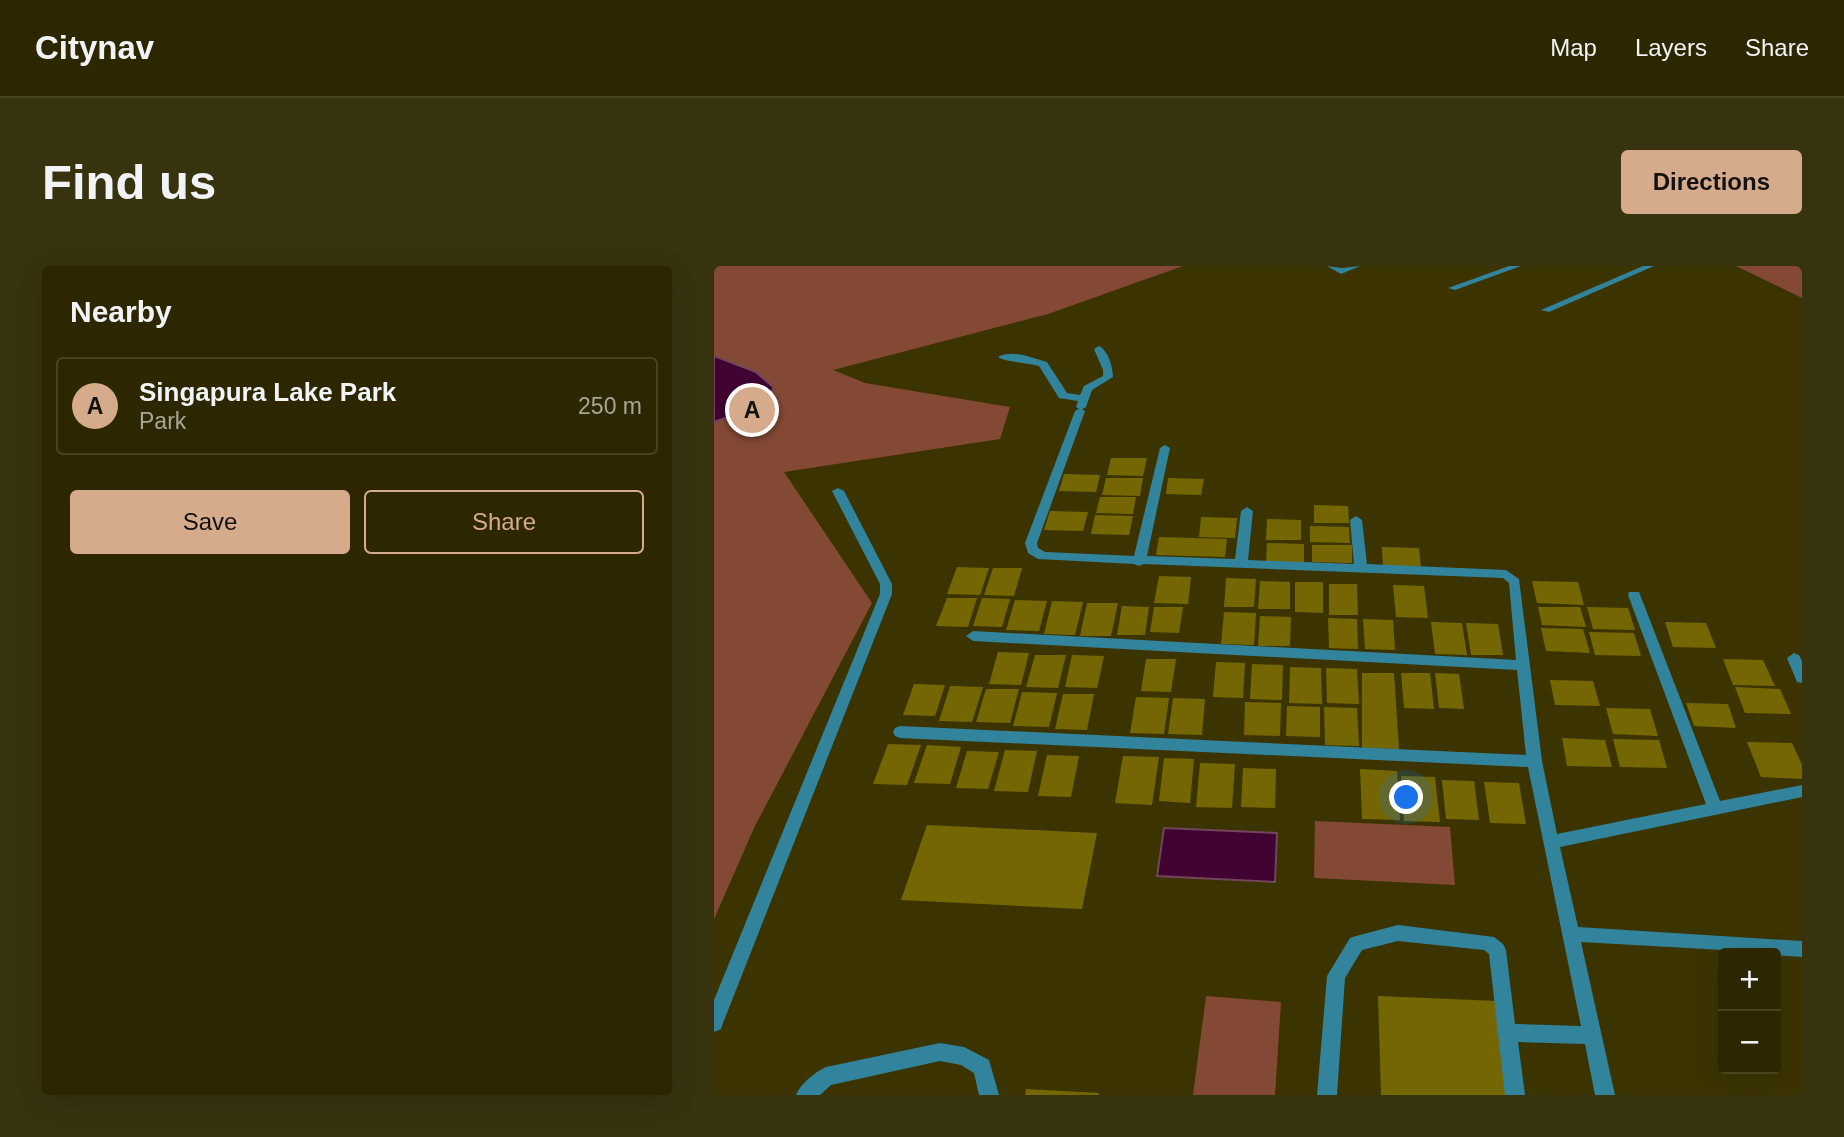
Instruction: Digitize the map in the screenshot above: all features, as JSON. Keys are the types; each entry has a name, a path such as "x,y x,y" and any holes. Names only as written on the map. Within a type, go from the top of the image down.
{"street":[{"path":"1332,266 1341,271 1356,266"},
{"path":"1452,288 1517,266"},
{"path":"1546,310 1650,266"},
{"path":"1099,349 1108,370 1108,377 1088,388 1031,543 1032,550 1042,556 1139,562 1506,574 1515,582 1534,761 1605,1095"},
{"path":"1003,357 1022,358 1043,364 1063,396 1082,405"},
{"path":"1139,562 1165,449"},
{"path":"714,1023 886,594 886,584 838,491"},
{"path":"1241,565 1247,511"},
{"path":"1356,520 1361,569"},
{"path":"1634,595 1716,810"},
{"path":"973,636 1524,665"},
{"path":"1794,658 1802,678"},
{"path":"900,732 1534,761"},
{"path":"1550,842 1802,791"},
{"path":"1327,1095 1336,976 1356,944 1398,933 1488,943 1497,950 1515,1095"},
{"path":"1571,934 1802,948"},
{"path":"1507,1033 1591,1035"},
{"path":"806,1095 826,1077 940,1052 964,1056 982,1067 989,1095"}],"shaded area":[{"path":"714,266 1183,266 1048,314 833,370 865,383 1010,407 1000,439 784,472 872,603 755,826 714,919"},
{"path":"1736,266 1802,266 1802,298"},
{"path":"714,356 756,372 773,387 770,401 714,422"},
{"path":"1315,821 1450,827 1455,885 1314,878"},
{"path":"1164,828 1277,833 1275,882 1157,876"},
{"path":"1206,996 1281,1002 1275,1095 1193,1095"}],"building":[{"path":"1111,458 1147,458 1143,476 1107,475"},
{"path":"1064,474 1100,475 1096,492 1059,491"},
{"path":"1106,478 1143,478 1140,496 1102,495"},
{"path":"1168,478 1204,479 1201,495 1166,494"},
{"path":"1100,497 1136,497 1133,514 1096,513"},
{"path":"1314,505 1348,506 1349,523 1314,523"},
{"path":"1050,511 1088,512 1083,531 1044,530"},
{"path":"1095,515 1133,516 1129,535 1091,534"},
{"path":"1201,517 1237,518 1235,538 1199,537"},
{"path":"1267,519 1301,520 1301,540 1266,540"},
{"path":"1310,526 1349,527 1350,543 1310,542"},
{"path":"1159,537 1227,539 1225,557 1156,555"},
{"path":"1267,543 1304,544 1304,563 1266,562"},
{"path":"1312,545 1352,545 1352,563 1312,562"},
{"path":"1382,547 1419,548 1421,567 1383,566"},
{"path":"957,567 989,568 980,595 947,594"},
{"path":"993,568 1022,568 1014,596 984,595"},
{"path":"1159,576 1191,577 1188,604 1154,603"},
{"path":"1226,578 1256,579 1254,607 1224,607"},
{"path":"1260,581 1290,582 1290,609 1258,609"},
{"path":"1532,581 1578,582 1584,605 1537,603"},
{"path":"1295,582 1323,582 1323,613 1295,612"},
{"path":"1329,584 1357,584 1358,615 1329,615"},
{"path":"1393,585 1424,586 1428,618 1396,617"},
{"path":"947,598 977,598 968,627 936,626"},
{"path":"982,598 1010,599 1002,627 973,626"},
{"path":"1015,600 1047,601 1039,631 1006,630"},
{"path":"1052,601 1083,602 1075,635 1044,634"},
{"path":"1087,603 1118,603 1111,636 1080,636"},
{"path":"1122,606 1149,607 1145,635 1117,635"},
{"path":"1154,607 1183,607 1179,633 1150,632"},
{"path":"1538,607 1580,607 1586,627 1542,625"},
{"path":"1587,607 1628,608 1635,630 1593,629"},
{"path":"1224,612 1256,613 1254,645 1221,644"},
{"path":"1260,616 1291,617 1290,646 1258,646"},
{"path":"1328,618 1357,619 1358,649 1329,648"},
{"path":"1363,619 1393,620 1395,650 1365,649"},
{"path":"1431,622 1462,623 1467,655 1435,654"},
{"path":"1665,622 1706,623 1716,648 1673,647"},
{"path":"1466,623 1498,624 1503,655 1471,655"},
{"path":"1541,628 1583,629 1590,653 1546,651"},
{"path":"1589,632 1634,633 1641,656 1595,655"},
{"path":"998,652 1029,653 1021,685 989,684"},
{"path":"1035,655 1066,655 1058,688 1026,687"},
{"path":"1072,655 1104,656 1097,688 1065,687"},
{"path":"1146,659 1176,659 1171,692 1141,691"},
{"path":"1723,659 1763,660 1775,686 1733,685"},
{"path":"1216,662 1245,663 1243,698 1213,697"},
{"path":"1252,664 1283,665 1282,700 1250,699"},
{"path":"1290,667 1321,668 1322,704 1289,703"},
{"path":"1326,668 1357,669 1359,704 1327,703"},
{"path":"1362,673 1394,673 1399,749 1362,748"},
{"path":"1401,673 1430,673 1434,709 1404,708"},
{"path":"1435,673 1459,674 1464,709 1439,708"},
{"path":"1550,680 1593,681 1600,706 1555,705"},
{"path":"914,684 945,685 935,716 903,715"},
{"path":"950,686 983,687 972,722 939,721"},
{"path":"1735,687 1780,689 1791,714 1745,713"},
{"path":"986,689 1019,689 1010,723 976,722"},
{"path":"1022,692 1057,693 1049,727 1013,726"},
{"path":"1063,694 1094,694 1087,730 1055,729"},
{"path":"1136,697 1169,698 1164,734 1130,733"},
{"path":"1173,698 1205,699 1202,735 1168,734"},
{"path":"1245,702 1281,703 1280,736 1244,735"},
{"path":"1686,703 1728,704 1736,728 1694,726"},
{"path":"1287,706 1320,707 1320,737 1286,736"},
{"path":"1324,707 1357,708 1359,746 1325,745"},
{"path":"1606,708 1650,709 1658,736 1613,734"},
{"path":"1562,738 1605,740 1612,767 1567,766"},
{"path":"1613,739 1659,740 1667,768 1620,767"},
{"path":"1747,742 1792,743 1802,765 1802,779 1761,777"},
{"path":"888,744 921,745 907,785 873,784"},
{"path":"927,745 961,747 950,784 914,783"},
{"path":"1005,750 1037,751 1028,792 994,791"},
{"path":"967,751 999,752 988,789 956,788"},
{"path":"1047,755 1079,756 1071,797 1038,796"},
{"path":"1123,756 1159,757 1152,805 1115,803"},
{"path":"1164,758 1194,759 1190,803 1159,801"},
{"path":"1200,763 1235,764 1232,808 1196,807"},
{"path":"1243,768 1276,769 1275,808 1241,807"},
{"path":"1360,769 1397,771 1400,820 1362,819"},
{"path":"1401,776 1435,777 1440,822 1404,821"},
{"path":"1442,780 1474,781 1479,820 1446,819"},
{"path":"1484,782 1519,783 1526,824 1490,823"},
{"path":"927,825 1097,833 1082,909 901,900"},
{"path":"1378,996 1497,1001 1508,1095 1381,1095"},
{"path":"1026,1089 1099,1093 1099,1095 1025,1095"}],"place":[{"name":"Singapura Lake Park","path":"752,410"}]}
